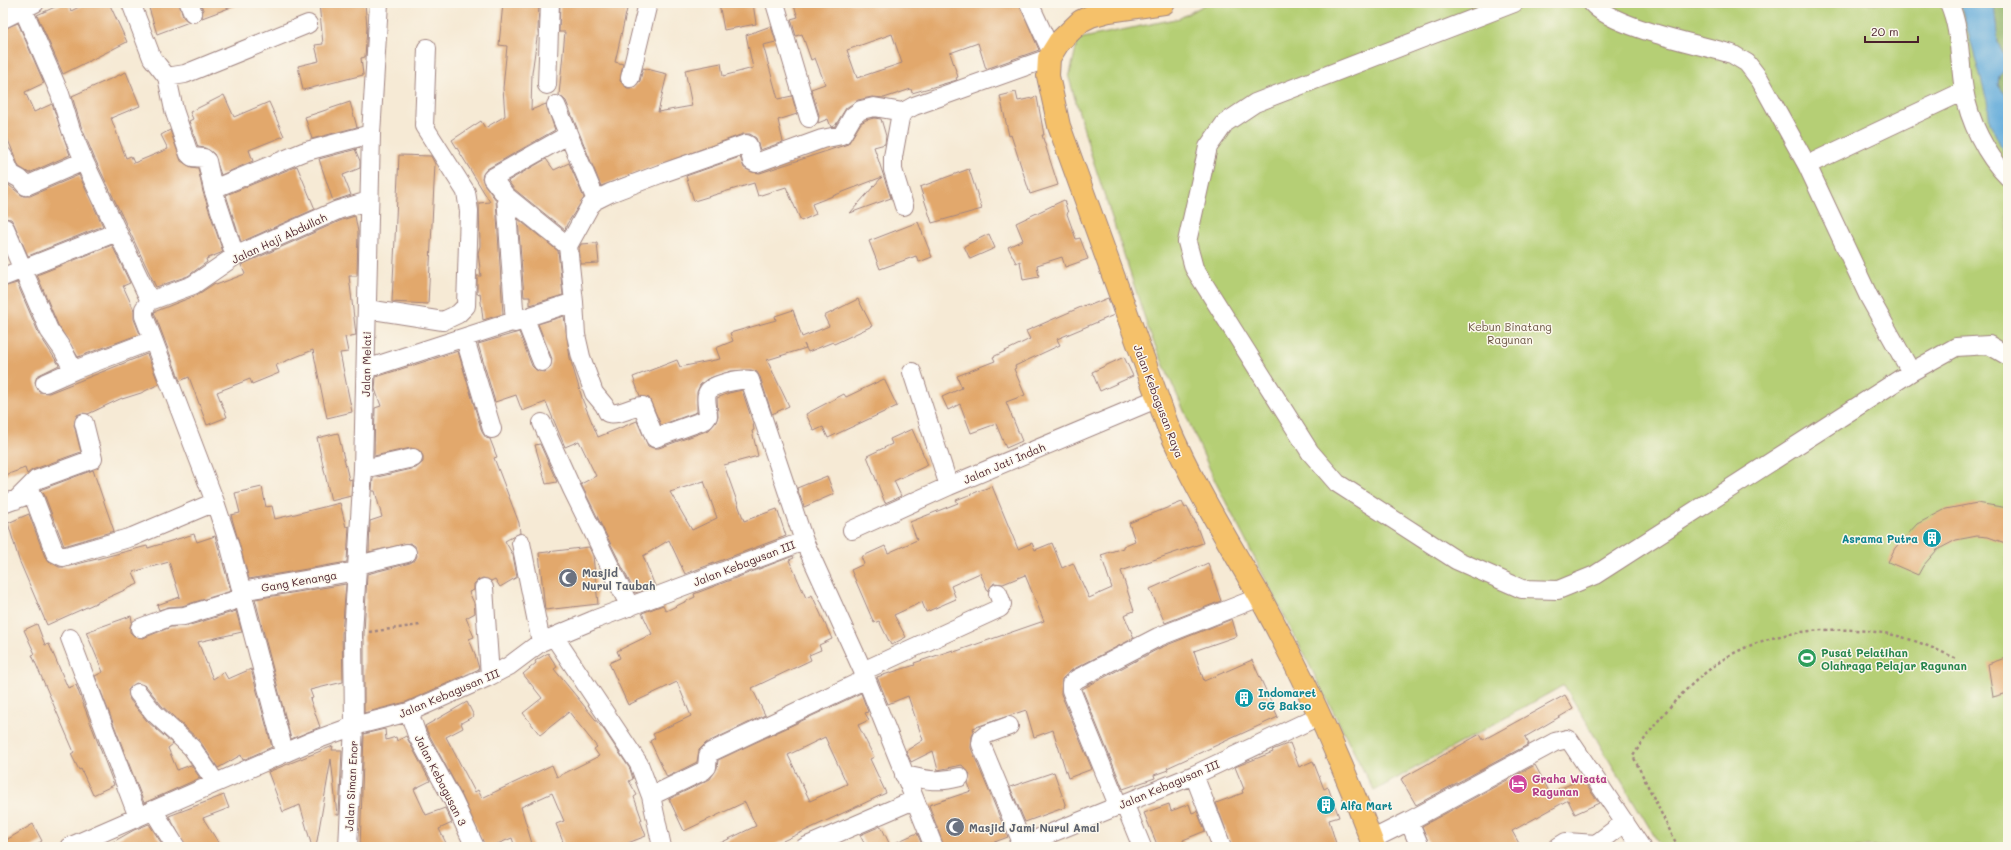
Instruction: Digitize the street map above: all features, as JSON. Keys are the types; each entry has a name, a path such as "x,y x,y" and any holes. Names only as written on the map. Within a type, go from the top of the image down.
{"main road":[{"path":"1050,55 1073,27 1091,16 1109,11 1164,3"},
{"name":"Jalan Kebagusan Raya","path":"1050,55 1048,76 1059,126 1157,397 1184,464 1260,597 1319,716 1352,788 1373,843"}],"street":[{"path":"131,3 152,58 166,77 174,110 188,150 192,157 204,158 207,161 213,190 235,256"},
{"name":"Jalan Melati","path":"354,726 353,634 363,469 368,201 379,3"},
{"path":"547,84 550,3"},
{"path":"630,78 648,3"},
{"path":"775,3 809,118"},
{"path":"934,847 865,675 804,541 750,380 715,385 709,389 706,394 708,416 705,420 655,438 642,406 613,414 608,413 604,405 596,396 581,357 576,335 568,246 590,206 596,200 610,193 746,144 748,145 752,161 756,163 822,139 842,135 853,116 861,110 874,107 903,112 914,106 1050,55 1029,3"},
{"path":"1514,3 1255,103 1225,123 1208,147 1187,242 1194,268 1310,452 1336,483 1456,560 1522,590 1558,590 1595,575 1911,372 1956,347 1989,345 2008,356"},
{"path":"1592,3 1598,10 1620,23 1732,54 1747,63 1760,80 1807,165 1869,297 1911,372"},
{"path":"1949,3 1955,18 1964,92 1975,126 1998,167 2008,177"},
{"path":"3,19 29,6 71,130 84,162 150,301 144,309 144,316 215,502 230,547 241,594 284,752"},
{"path":"166,77 185,74 308,24"},
{"path":"367,309 444,321 458,314 466,306 468,205 466,192 424,126 427,48"},
{"path":"1807,165 1964,92"},
{"path":"556,105 596,200"},
{"path":"903,112 897,130 893,170 904,206"},
{"path":"213,190 303,152 371,134"},
{"path":"568,134 492,178 506,196 568,246"},
{"path":"3,156 11,174 27,186 84,162"},
{"path":"506,196 520,321 542,362"},
{"name":"Jalan Haji Abdullah","path":"150,301 193,285 235,256 338,210 368,201"},
{"path":"5,228 51,334 63,350 73,370"},
{"path":"3,277 117,232"},
{"path":"366,369 465,339 574,302"},
{"path":"465,339 492,429"},
{"path":"45,383 73,370 153,340"},
{"path":"912,372 949,486"},
{"name":"Jalan Jati Indah","path":"852,530 949,486 1149,402 1157,397"},
{"path":"10,502 36,480 93,459 84,423"},
{"path":"542,423 572,489 630,607"},
{"path":"363,469 413,458"},
{"path":"10,502 28,495 34,498 55,554 63,557 132,537 215,502"},
{"name":"Jalan Kebagusan III","path":"69,847 284,752 354,726 409,712 490,676 509,666 548,640 596,619 763,555 804,541"},
{"path":"521,543 548,640 639,764 651,796 662,847"},
{"name":"Gang Kenanga","path":"140,628 169,617 184,616 241,594 357,568 407,553"},
{"path":"484,588 490,676"},
{"path":"651,796 703,771 707,767 708,756 711,752 1000,608 1002,604 998,593"},
{"path":"1142,847 1121,804 1071,690 1071,684 1158,637 1260,597"},
{"path":"70,638 145,813 176,847"},
{"path":"138,693 154,713 192,748 216,783"},
{"name":"Jalan Kebagusan 3","path":"409,712 417,735 475,847"},
{"name":"Jalan Kebagusan III","path":"1020,846 1194,775 1319,716"},
{"name":"Jalan Siman Enor","path":"348,847 354,726"},
{"path":"1009,726 987,734 982,738 981,744 1020,846"},
{"path":"1373,843 1409,821 1555,742 1567,739 1570,741 1641,847"},
{"path":"904,775 934,781 944,781 960,777"},
{"path":"1194,775 1222,847"},
{"path":"805,847 914,800"},
{"path":"1409,821 1420,847"},
{"path":"1558,847 1566,842 1597,846 1625,822"}],"path":[{"path":"353,634 420,625"},
{"path":"1678,847 1633,756 1671,704 1694,682 1722,660 1755,643 1821,629 1884,633 1935,648 1957,659"}],"green space":[{"name":"Kebun Binatang Ragunan","path":"1208,3 2008,3 2008,847 1661,847 1564,685 1374,791 1215,481 1150,334 1091,154 1069,78 1078,39 1180,18"},
{"path":"1994,3 2008,3 2008,98 1998,85 1999,75 2007,68 2007,62 1998,43"}],"water":[{"path":"1960,3 1994,3 1998,43 2007,62 2007,68 1999,76 1998,85 2008,98 2008,157 2004,153 1990,123 1987,101"}],"building":[{"path":"64,3 68,3 71,11 87,3 109,3 127,42 63,74 37,15"},
{"path":"164,3 179,3 183,17 189,22 157,34 149,8"},
{"path":"200,3 237,3 237,5 202,18 203,9"},
{"path":"319,3 365,3 367,27 365,57 361,58 363,75 303,90 298,66 319,61 315,45 323,44"},
{"path":"503,3 539,3 538,31 532,73 531,110 546,104 555,130 487,169 483,174 482,178 484,184 496,200 503,314 483,320 480,293 477,294 477,276 481,276 478,253 480,246 479,203 490,202 452,140 481,121 485,128 505,116 503,88 507,46 499,45"},
{"path":"560,3 582,3 605,6 605,4 627,9 615,62 623,64 620,81 627,88 633,88 640,81 643,68 667,74 658,112 692,106 685,70 721,63 723,76 753,68 746,35 771,26 776,42 763,45 778,99 792,96 797,114 778,120 783,142 760,150 756,138 750,134 743,134 601,186 566,101 559,95 565,32 559,32"},
{"path":"719,3 753,3 756,24 724,30"},
{"path":"793,3 1019,3 1039,50 986,69 978,43 950,53 958,77 956,78 957,80 912,93 911,89 884,98 872,97 858,100 846,108 835,126 831,127 828,119 818,123 819,115 811,89 825,84 815,58 811,60 802,34 796,36 791,19 798,17","holes":["892,34 902,63 857,78 847,50"]},
{"path":"18,23 44,83 25,92 34,112 52,104 70,155 29,173 19,167 6,135 3,137 3,29"},
{"path":"126,72 140,106 111,118 126,158 131,156 134,163 168,149 161,135 170,130 181,161 191,167 198,168 203,192 223,252 206,259 207,262 188,276 156,287 94,157 81,126 72,96"},
{"path":"1016,92 1018,101 1037,97 1044,135 1042,135 1058,185 1030,194 1011,135 1009,136 1000,96"},
{"path":"224,95 234,117 269,102 284,136 249,150 253,161 221,175 214,154 205,148 198,147 189,121 193,119 190,112"},
{"path":"350,102 357,127 312,139 305,117"},
{"path":"874,118 881,119 886,136 885,144 874,147 891,198 850,213 882,177 812,204 816,214 801,221 786,187 758,196 754,183 694,201 686,176 740,157 744,168 752,172 760,173 848,144 861,123"},
{"path":"355,149 360,161 360,168 343,175 351,195 333,201 319,159"},
{"path":"399,155 431,156 435,164 428,304 392,302"},
{"path":"546,159 554,170 569,163 584,198 567,224 565,230 514,189 508,181"},
{"path":"297,166 315,209 241,242 226,195"},
{"path":"969,169 982,209 932,223 920,187"},
{"path":"79,175 103,226 28,256 11,219 3,218 3,185 6,183 23,196 30,196"},
{"path":"1064,200 1067,214 1076,239 1080,238 1088,259 1065,267 1062,257 1037,265 1039,277 1023,280 1020,261 1016,263 1008,247 1023,240 1016,223"},
{"path":"355,216 358,232 357,276 349,276 356,335 345,337 348,352 340,353 352,412 327,418 313,350 276,365 279,373 252,384 250,379 217,392 227,417 207,425 189,377 180,381 154,312 197,295 215,283 216,285 245,274 241,265 342,220"},
{"path":"518,219 558,251 563,295 530,305 530,297 524,297"},
{"path":"918,222 932,257 919,262 916,256 880,269 869,241"},
{"path":"989,234 995,248 970,259 964,246"},
{"path":"597,243 599,263 581,264 579,248 581,244"},
{"path":"112,245 130,283 123,286 134,310 134,319 140,334 78,357 58,325 37,275"},
{"path":"17,283 39,334 59,365 37,376 35,382 39,392 49,393 147,354 159,384 141,393 122,398 88,414 82,413 77,415 74,425 81,452 32,470 27,474 25,468 3,476 3,323 7,321 3,312 3,287"},
{"path":"1108,298 1114,315 1057,339 1060,345 1015,366 1016,368 1014,369 1025,395 1006,402 1022,441 1006,448 996,424 971,433 960,404 948,410 942,397 962,388 957,376 995,361 993,357 1030,339 1026,331 1088,304 1088,306"},
{"path":"858,299 872,326 834,344 833,342 808,352 806,348 767,360 789,406 772,414 757,372 751,370 731,371 707,379 700,385 697,392 697,412 661,425 649,398 640,396 633,377 677,360 680,367 720,359 716,348 733,341 730,333 776,320 775,316 793,310 802,337 829,326 824,316"},
{"path":"564,316 570,358 583,401 598,437 637,421 648,446 659,448 709,430 716,422 718,416 717,398 742,390 753,423 754,430 752,431 758,456 724,465 744,521 777,509 786,536 685,574 669,540 643,556 655,586 635,593 581,484 596,476 579,441 565,447 546,402 522,411 516,395 495,402 478,344 519,332 532,366 536,370 545,372 550,368 552,359 538,324","holes":["704,481 717,518 692,530 670,492"]},
{"path":"458,351 482,432 486,438 490,439 497,457 494,458 519,523 520,533 505,541 513,555 517,577 500,587 495,579 491,581 483,578 474,584 474,590 469,592 474,603 475,613 466,618 474,637 469,639 479,669 406,702 364,713 364,634 367,574 410,563 415,560 417,556 415,546 410,543 369,552 370,521 382,517 375,491 372,491 373,478 416,468 423,462 423,456 420,451 411,448 374,456 375,408 381,406 375,389 376,377"},
{"path":"1124,357 1133,376 1100,391 1092,372"},
{"path":"884,379 897,406 828,438 823,427 814,431 806,414 844,394 846,397"},
{"path":"912,429 928,465 894,481 901,496 885,503 867,456 892,444 890,439"},
{"path":"338,433 349,480 352,479 351,496 331,501 317,438"},
{"path":"540,444 557,482 546,484 535,445"},
{"path":"93,470 114,531 64,546 44,494 40,490"},
{"path":"827,476 834,494 804,507 797,488"},
{"path":"992,486 1018,549 1032,543 1035,550 1052,543 1062,568 1073,563 1089,598 1112,588 1101,555 1123,548 1123,546 1135,541 1129,523 1182,502 1185,508 1187,507 1194,519 1203,543 1121,571 1134,611 1124,615 1134,638 1072,670 1062,679 1061,694 1092,769 1068,778 1053,730 1034,737 1026,710 973,728 974,732 972,736 971,748 1008,837 981,847 944,847 929,805 971,791 968,783 970,774 962,765 938,770 933,751 911,762 906,751 923,740 908,696 888,704 877,677 915,665 914,663 953,650 954,652 1044,621 1025,575 1003,584 994,583 988,591 980,573 951,586 956,599 926,612 922,602 894,615 906,637 891,645 879,621 874,623 851,570 864,564 861,557 885,546 888,553 917,540 910,522 958,503 956,500"},
{"path":"262,487 266,507 272,506 275,519 340,503 346,527 349,526 347,562 249,579 231,515 240,513 235,493"},
{"name":"Asrama Putra","path":"1977,503 2008,508 2008,544 1988,537 1977,536 1956,540 1937,550 1923,566 1918,575 1888,562 1895,548 1917,524 1946,509"},
{"path":"29,514 45,557 59,567 66,567 147,546 148,548 194,534 197,542 215,536 231,591 182,606 168,607 159,610 157,605 180,597 169,562 133,572 138,584 47,625 19,560 8,523"},
{"name":"Masjid Nurul Taubah","path":"589,547 593,556 598,604 545,610 539,553"},
{"path":"793,556 794,558 789,560 806,598 812,595 832,639 819,645 821,650 809,655 811,660 752,688 765,715 706,743 699,750 697,762 667,777 650,741 655,738 653,734 691,716 677,682 628,705 609,663 620,658 617,651 652,634 642,613 663,605 666,611 695,597 694,594"},
{"path":"1208,563 1221,601 1165,623 1150,589"},
{"path":"346,584 342,634 343,682 310,690 313,698 310,699 320,727 291,739 255,599"},
{"path":"236,611 242,632 198,642 213,679 224,672 228,679 251,669 272,747 243,760 241,755 218,768 199,740 162,706 146,686 136,683 128,690 130,700 147,721 173,744 168,748 177,770 191,765 200,778 144,803 95,676 103,672 86,632 131,616 132,621 130,632 134,636 143,638 171,627 187,626"},
{"path":"1232,619 1237,636 1194,651 1204,681 1252,660 1278,717 1167,768 1168,770 1154,775 1155,778 1123,789 1082,689 1162,647"},
{"path":"37,624 45,645 49,644 68,688 76,685 114,785 93,795 81,769 79,770 71,754 74,752 32,655 35,654 24,630"},
{"path":"548,653 557,667 554,669 604,730 630,769 633,779 629,781 637,795 634,797 646,836 628,843 630,847 565,847 556,824 564,821 552,793 521,807 533,847 515,847 512,838 490,847 485,847 462,796 427,731 425,726 467,702 474,716 461,723 463,728 446,737 475,792 478,790 482,798 552,765 557,777 599,756 594,749 597,747 569,712 540,735 523,713 542,698 523,674 536,663 535,661"},
{"path":"2008,657 2008,693 1993,697 1988,664"},
{"path":"861,693 868,712 865,713 869,720 858,725 874,757 870,759 886,793 770,847 712,847 756,826 745,802 684,831 669,799 710,779 717,768 718,760","holes":["825,737 847,784 810,801 788,755"]},
{"path":"1565,695 1573,709 1525,737 1529,744 1416,805 1401,779 1480,734 1483,740"},
{"path":"385,729 386,740 396,737 397,741 406,736 430,781 414,789 426,815 445,808 452,823 439,829 448,847 360,847 364,734"},
{"path":"1290,743 1299,767 1313,761 1324,789 1328,787 1339,817 1329,820 1337,847 1232,847 1216,803 1243,793 1242,790 1244,789 1235,767 1273,752 1272,750"},
{"path":"333,746 332,750 342,750 339,815 337,815 331,759 316,847 312,847 300,805 283,812 268,772"},
{"name":"Graha Wisata Ragunan","path":"1535,765 1550,793 1582,779 1599,803 1575,814 1568,800 1512,831 1521,847 1430,847 1422,826"},
{"path":"1054,772 1066,807 1025,822 1010,787"},
{"path":"224,795 229,808 203,818 221,847 186,847 169,816"},
{"path":"1169,804 1171,811 1189,804 1192,813 1197,811 1205,831 1183,840 1185,847 1158,847 1144,813"},
{"path":"33,824 42,841 32,847 3,847 3,842"},
{"path":"149,824 164,847 104,847 134,830"},
{"path":"881,826 890,845 917,833 923,847 866,847 860,835"}],"place":[{"name":"Asrama Putra","path":"1932,538"},
{"name":"Masjid Nurul Taubah","path":"568,578"},
{"name":"Pusat Pelatihan Olahraga Pelajar Ragunan","path":"1807,658"},
{"name":"Indomaret GG Bakso","path":"1244,698"},
{"name":"Graha Wisata Ragunan","path":"1518,784"},
{"name":"Alfa Mart","path":"1326,805"},
{"name":"Masjid Jami Nurul Amal","path":"955,827"}]}
